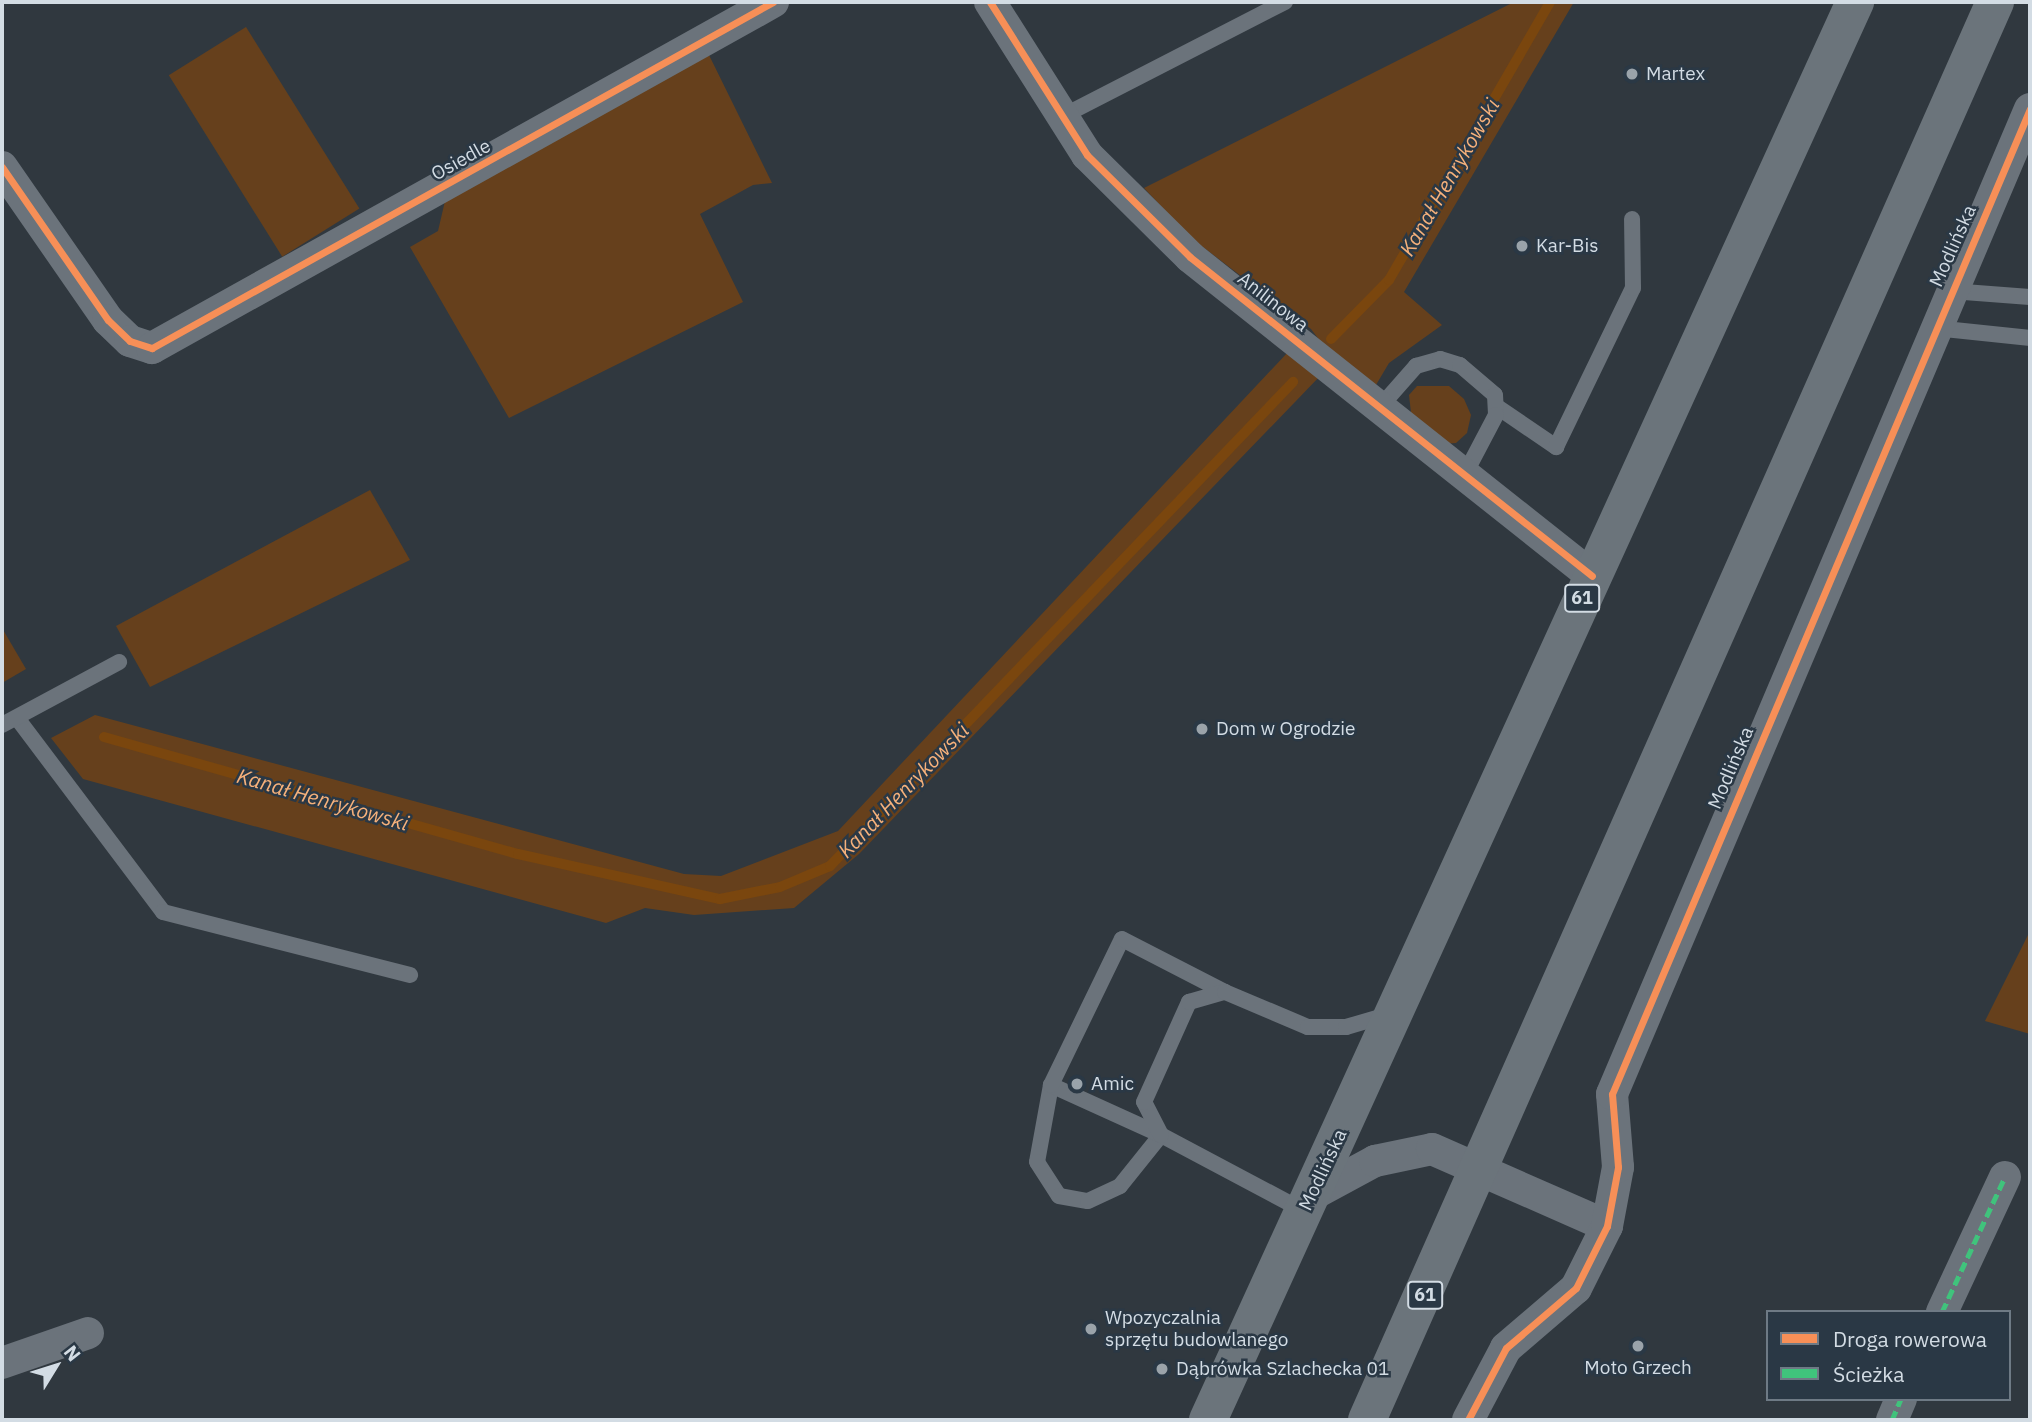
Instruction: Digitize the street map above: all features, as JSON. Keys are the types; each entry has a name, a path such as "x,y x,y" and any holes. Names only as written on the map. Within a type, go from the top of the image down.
{"main road":[{"name":"Modlińska","path":"1208,1420 1855,2"},
{"name":"61","path":"1367,1420 1995,2"}],"street":[{"name":"Osiedle","path":"2,167 108,320 131,341 152,348 773,2"},
{"name":"Anilinowa","path":"990,2 1087,155 1190,257 1591,576"},
{"name":"Modlińska","path":"1468,1420 1506,1348 1576,1288 1607,1226 1618,1167 1612,1094 2030,109"},
{"path":"1308,1203 1375,1161 1432,1149 1607,1226"},
{"path":"1943,1310 2005,1177"},
{"path":"2,1363 88,1333"},
{"path":"1892,1420 1900,1401"}],"lane":[{"path":"1061,117 1285,2"},
{"path":"1496,406 1556,447 1633,288 1632,219"},
{"path":"1951,291 2030,297"},
{"path":"1935,328 2030,338"},
{"path":"1380,407 1416,366 1440,359 1478,380 1495,394 1496,406 1465,474"},
{"path":"2,725 119,662"},
{"path":"17,718 163,912 410,975"},
{"path":"1161,1135 1120,1186 1088,1201 1059,1196 1037,1163 1051,1085 1122,939 1225,992 1308,1027 1346,1027 1393,1014"},
{"path":"1161,1135 1144,1102 1189,1002 1225,992"},
{"path":"1051,1085 1308,1203"}],"shaded area":[{"path":"1514,2 1574,2 1404,292 1442,325 1389,363 1373,390 1336,362 1311,329 1191,238 1144,188"},
{"path":"246,27 359,208 282,257 169,75"},
{"path":"708,53 772,183 753,185 700,214 743,302 509,418 410,247 438,231 445,201"},
{"path":"1289,351 1321,375 859,854 794,908 694,915 645,908 606,923 83,779 51,738 95,715 684,874 721,876 838,831"},
{"path":"1417,386 1449,386 1464,399 1471,415 1467,433 1456,443 1441,444 1412,421 1409,395"},
{"path":"370,490 410,560 150,687 116,626"},
{"path":"2,628 26,669 2,683"},
{"path":"2030,931 2030,1034 1985,1021"}],"waterway":[{"name":"Kanał Henrykowski","path":"1331,339 1389,280 1550,2"},
{"name":"Kanał Henrykowski","path":"104,737 518,854 720,899 780,887 830,866 1293,382"}],"marked path":[{"path":"1943,1310 2005,1177"},
{"path":"1892,1420 1900,1401"}],"cycle path":[{"path":"2,167 108,320 130,341 152,348 773,2"},
{"path":"990,2 1087,155 1190,257 1592,576"},
{"path":"1468,1420 1506,1348 1576,1288 1607,1226 1618,1167 1612,1094 2030,109"}],"place":[{"name":"Martex","path":"1632,74"},
{"name":"Kar-Bis","path":"1522,246"},
{"name":"Dom w Ogrodzie","path":"1202,729"},
{"name":"Amic","path":"1077,1084"},
{"name":"Wpozyczalnia sprzętu budowlanego","path":"1091,1329"},
{"name":"Moto Grzech","path":"1638,1346"},
{"name":"Dąbrówka Szlachecka 01","path":"1162,1369"}]}
